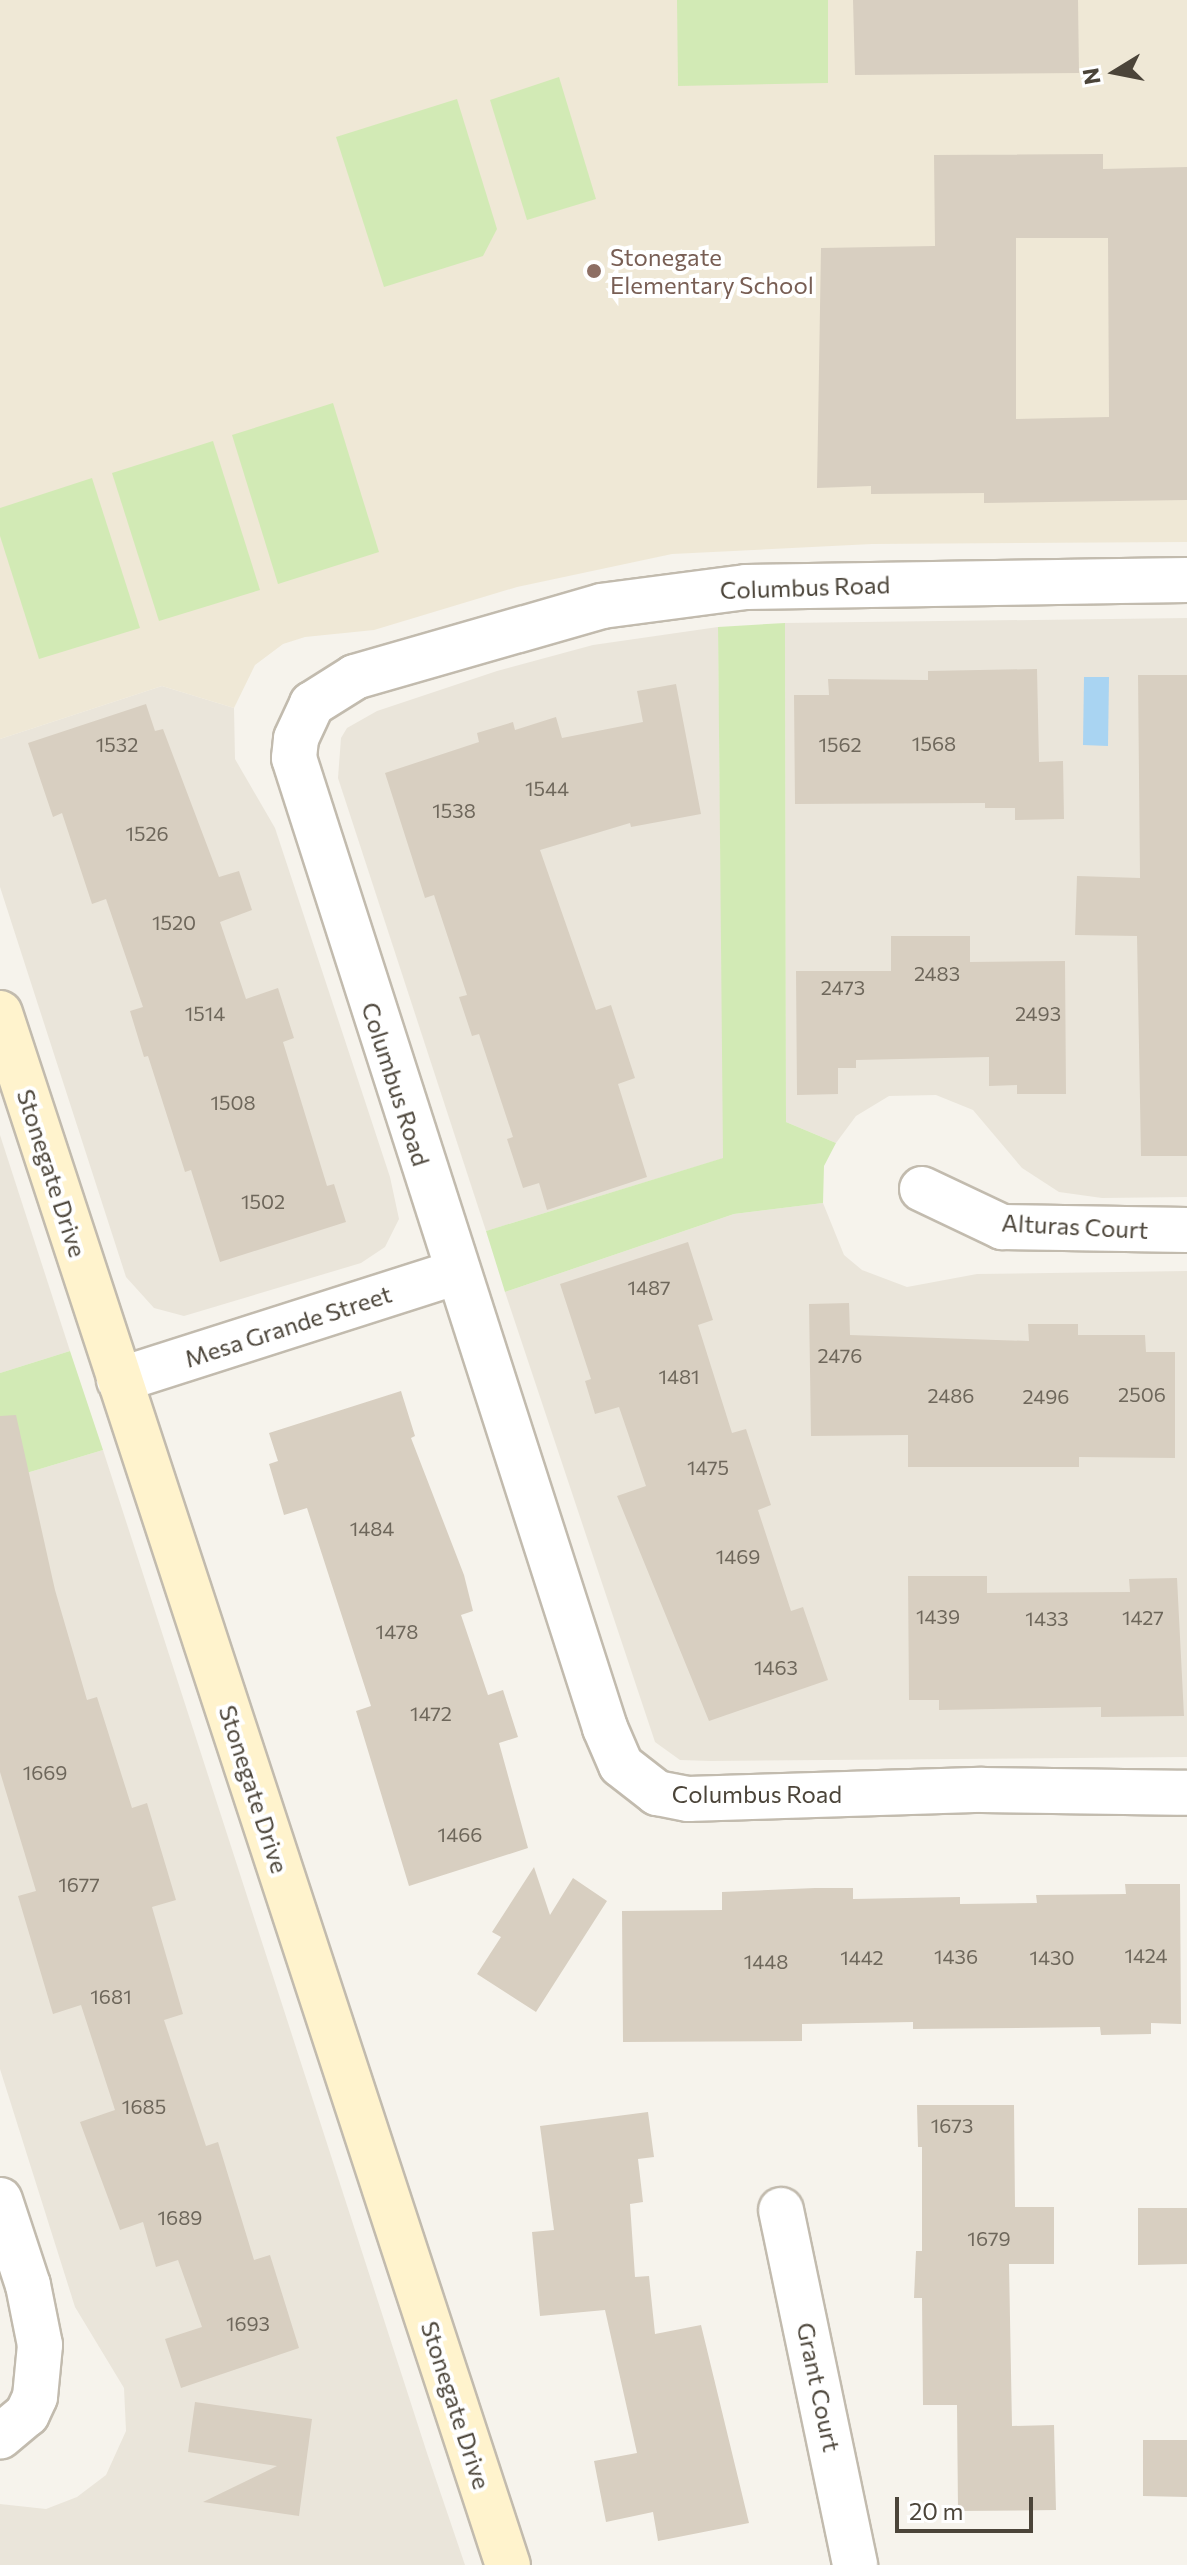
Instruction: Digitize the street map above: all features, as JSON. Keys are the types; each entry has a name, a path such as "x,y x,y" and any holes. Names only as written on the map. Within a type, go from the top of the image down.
{"street":[{"name":"Columbus Road","path":"1187,580 787,585 648,598 545,619 369,672 312,704 296,739 298,780 605,1728 621,1765 637,1782 657,1793 688,1799 982,1790 1187,1793"},
{"name":"Stonegate Drive","path":"0,1013 508,2565"},
{"name":"Alturas Court","path":"922,1189 1002,1227 1187,1230"},
{"name":"Mesa Grande Street","path":"119,1380 457,1272"},
{"path":"0,2200 28,2285 40,2345 35,2397 13,2426"},
{"name":"Grant Court","path":"781,2210 855,2565"}],"shaded area":[{"name":"Stonegate Elementary School","path":"0,0 1187,0 1187,542 872,544 672,554 517,587 374,630 305,637 283,644 255,665 234,708 162,686 0,739"},
{"path":"1187,618 1187,1197 1102,1198 1059,1192 1022,1168 973,1110 936,1095 889,1096 856,1116 836,1143 786,1122 785,623"},
{"path":"718,627 724,1158 486,1231 338,778 341,738 347,728 377,711 497,671 593,645"},
{"path":"162,686 234,708 235,759 275,828 390,1177 399,1219 385,1247 361,1263 184,1316 154,1308 126,1277 0,887 0,739"},
{"path":"0,1135 70,1351 0,1373"},
{"path":"823,1203 844,1255 862,1270 907,1287 977,1274 1187,1271 1187,1757 711,1761 680,1760 655,1742 505,1292 734,1214"},
{"path":"103,1450 465,2565 0,2565 0,2504 46,2509 77,2497 106,2475 126,2431 124,2388 75,2307 0,2069 0,1481"}],"green space":[{"path":"677,0 828,0 828,83 678,86"},
{"path":"559,77 596,199 527,220 490,100"},
{"path":"457,99 497,229 483,256 384,287 336,137"},
{"path":"333,403 379,552 278,584 232,435"},
{"path":"213,441 260,590 159,621 112,473"},
{"path":"92,478 140,628 39,659 0,536 0,508"},
{"path":"785,623 786,1122 836,1143 824,1166 823,1203 734,1214 505,1292 486,1231 723,1158 718,627"},
{"path":"70,1351 103,1450 0,1481 0,1373"}],"water":[{"path":"1084,677 1109,677 1108,746 1083,745"}],"building":[{"path":"853,0 1078,0 1079,73 855,75"},
{"path":"1103,154 1103,169 1187,167 1187,500 984,503 984,493 871,494 871,486 817,488 821,248 935,246 934,155","holes":["1016,238 1108,238 1109,417 1016,419"]},
{"path":"1037,669 1039,762 1063,761 1064,819 1015,820 1015,808 985,808 985,803 795,804 794,695 829,695 828,679 928,680 928,671"},
{"path":"1138,675 1187,675 1187,1156 1141,1156 1137,936 1075,935 1077,876 1140,878"},
{"path":"676,684 701,814 631,827 630,823 540,850 596,1010 611,1005 635,1078 618,1084 647,1177 547,1210 539,1183 523,1188 507,1139 513,1137 479,1034 472,1036 459,997 467,995 434,895 425,898 385,773 479,742 477,733 513,722 515,730 556,717 562,738 643,722 637,691"},
{"path":"146,704 155,731 163,729 219,877 239,871 252,910 220,922 246,999 278,988 294,1038 283,1042 327,1186 334,1184 346,1222 220,1262 191,1170 185,1172 148,1056 144,1057 130,1011 143,1007 106,899 92,904 62,813 53,817 28,743"},
{"path":"891,936 970,936 970,962 1065,961 1066,1094 1017,1094 1017,1085 989,1086 989,1057 856,1060 856,1068 838,1068 838,1094 797,1095 796,971 891,971"},
{"path":"688,1242 713,1320 698,1325 732,1433 746,1429 771,1505 758,1510 791,1611 803,1607 828,1680 709,1721 617,1496 646,1486 619,1407 595,1414 585,1381 591,1379 560,1284"},
{"path":"849,1303 850,1335 1029,1341 1028,1324 1078,1324 1078,1335 1145,1335 1146,1352 1175,1352 1175,1458 1079,1457 1079,1467 908,1467 908,1435 811,1436 809,1304"},
{"path":"401,1391 415,1436 411,1438 464,1575 473,1611 461,1615 488,1695 503,1690 518,1737 499,1743 528,1848 409,1886 356,1711 371,1706 307,1508 284,1515 269,1464 278,1461 269,1433"},
{"path":"16,1415 55,1590 87,1700 97,1697 132,1808 147,1803 176,1900 152,1907 183,2014 164,2020 206,2146 218,2142 254,2260 270,2255 299,2348 181,2388 165,2339 202,2327 178,2260 156,2267 143,2222 120,2230 80,2122 115,2110 81,2005 53,2014 18,1896 36,1891 0,1772 0,1416"},
{"path":"908,1576 987,1576 987,1593 1130,1592 1129,1579 1177,1578 1184,1716 1101,1717 1101,1707 939,1710 939,1700 909,1700"},
{"path":"534,1867 550,1915 573,1878 607,1901 536,2012 477,1974 501,1937 492,1932"},
{"path":"1125,1884 1180,1884 1181,2024 1151,2023 1151,2034 1101,2035 1100,2027 913,2029 913,2022 802,2024 802,2041 623,2042 622,1911 722,1910 722,1892 815,1888 853,1888 853,1899 960,1897 960,1904 1037,1903 1036,1895 1126,1894"},
{"path":"917,2105 1014,2105 1015,2207 1054,2207 1054,2264 1009,2264 1012,2426 1054,2425 1056,2510 958,2511 957,2405 923,2405 922,2298 914,2298 916,2251 922,2251 922,2147 918,2147"},
{"path":"648,2112 654,2157 638,2159 643,2202 630,2204 635,2277 649,2276 655,2334 701,2325 749,2523 658,2541 653,2512 606,2522 594,2461 637,2453 605,2310 540,2316 532,2232 554,2230 540,2126"},
{"path":"1138,2208 1187,2208 1187,2264 1138,2265"},
{"path":"195,2402 312,2419 299,2516 203,2502 277,2466 188,2452"},
{"path":"1143,2440 1187,2440 1187,2497 1143,2496"}],"place":[{"name":"Stonegate Elementary School","path":"594,271"}]}
